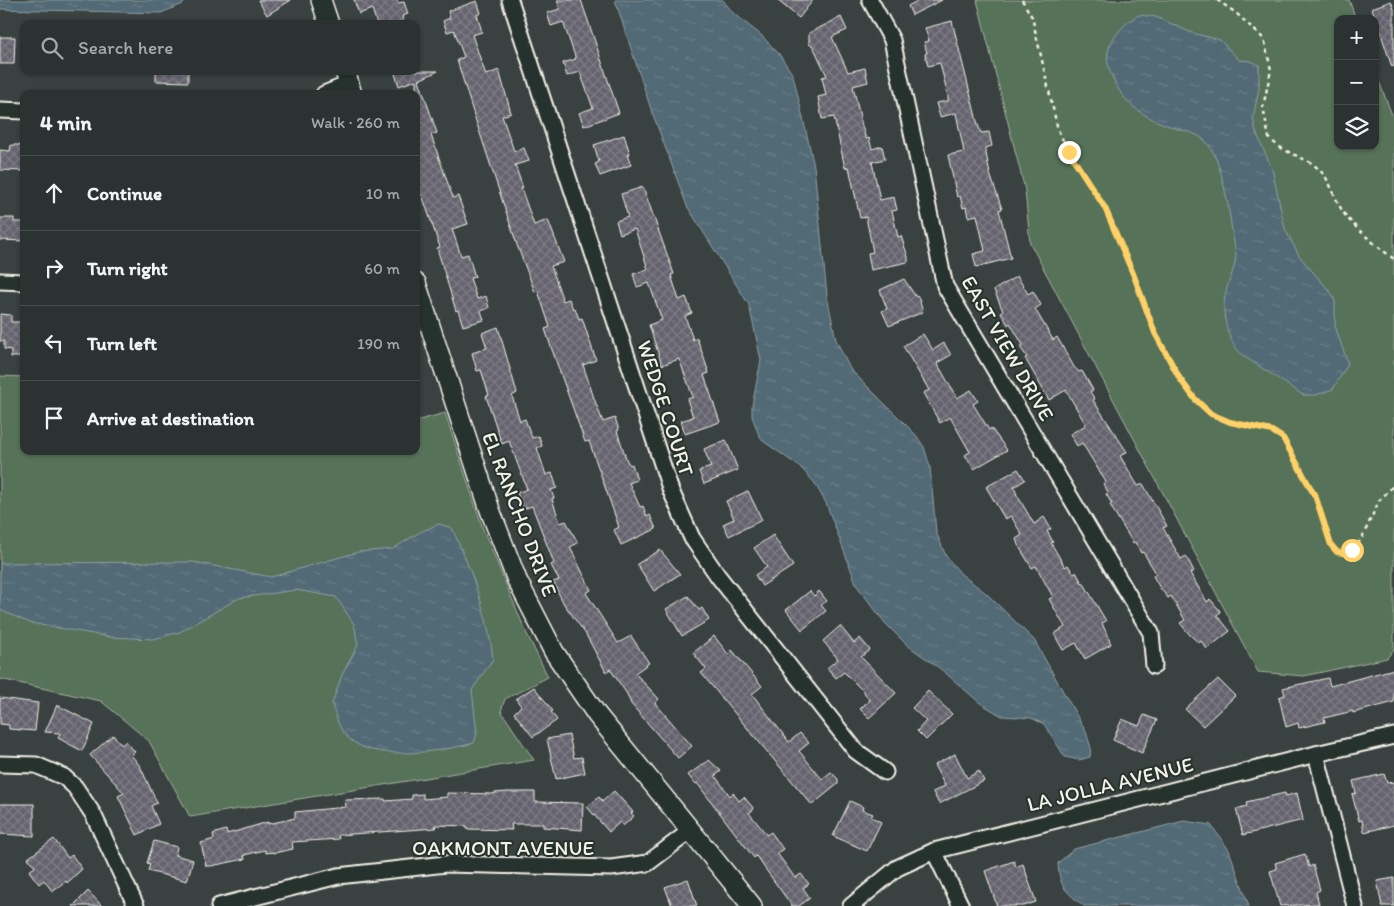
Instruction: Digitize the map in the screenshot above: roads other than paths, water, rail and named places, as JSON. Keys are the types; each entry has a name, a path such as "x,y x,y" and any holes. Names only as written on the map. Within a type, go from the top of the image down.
{"street":[{"path":"320,0 327,20"},
{"name":"WEDGE COURT","path":"510,0 671,491 692,538 718,576 856,751 885,772"},
{"name":"EAST VIEW DRIVE","path":"870,0 892,40 945,286 1151,633 1154,666"},
{"path":"333,90 349,83"},
{"path":"0,110 20,111"},
{"path":"0,281 20,282"},
{"name":"EL RANCHO DRIVE","path":"420,295 490,510 517,580 559,659 598,715 752,906"},
{"name":"LA JOLLA AVENUE","path":"851,906 898,868 934,851 1394,736"},
{"path":"1316,754 1355,906"},
{"path":"0,764 36,765 64,777 75,786 93,814 136,906"},
{"name":"OAKMONT AVENUE","path":"219,906 338,876 446,864 611,868 648,864 690,831"},
{"path":"934,851 962,906"}],"water":[{"path":"0,0 187,0 183,4 161,13 0,9"},
{"path":"615,0 723,0 734,14 761,35 779,54 793,75 814,166 827,296 836,340 850,369 916,435 924,447 930,467 936,532 946,556 961,574 987,594 1034,640 1086,732 1091,748 1090,757 1079,760 1065,757 1044,724 1031,718 1002,716 980,703 942,670 907,645 885,623 857,586 826,503 814,482 800,467 763,441 752,416 752,406 761,360 749,305 687,206 651,109"},
{"path":"1139,15 1156,17 1192,33 1220,40 1239,60 1251,61 1259,65 1259,88 1253,118 1256,132 1272,169 1285,229 1300,257 1332,294 1335,302 1335,326 1348,364 1333,389 1316,395 1303,395 1245,357 1234,345 1227,328 1224,300 1235,263 1236,253 1223,181 1214,154 1208,144 1198,136 1158,122 1132,106 1119,90 1109,68 1107,57 1111,43 1125,25"},
{"path":"439,524 452,528 466,560 483,608 493,659 472,690 477,733 474,743 460,746 425,752 386,752 369,749 355,743 344,733 338,723 332,704 342,675 358,645 354,624 336,597 296,590 239,598 180,632 153,639 110,637 30,623 0,610 0,563 193,562 271,577 358,552 393,549 420,532"},
{"path":"1184,821 1211,825 1229,850 1249,906 1084,906 1068,893 1062,883 1058,863 1074,849"}]}
